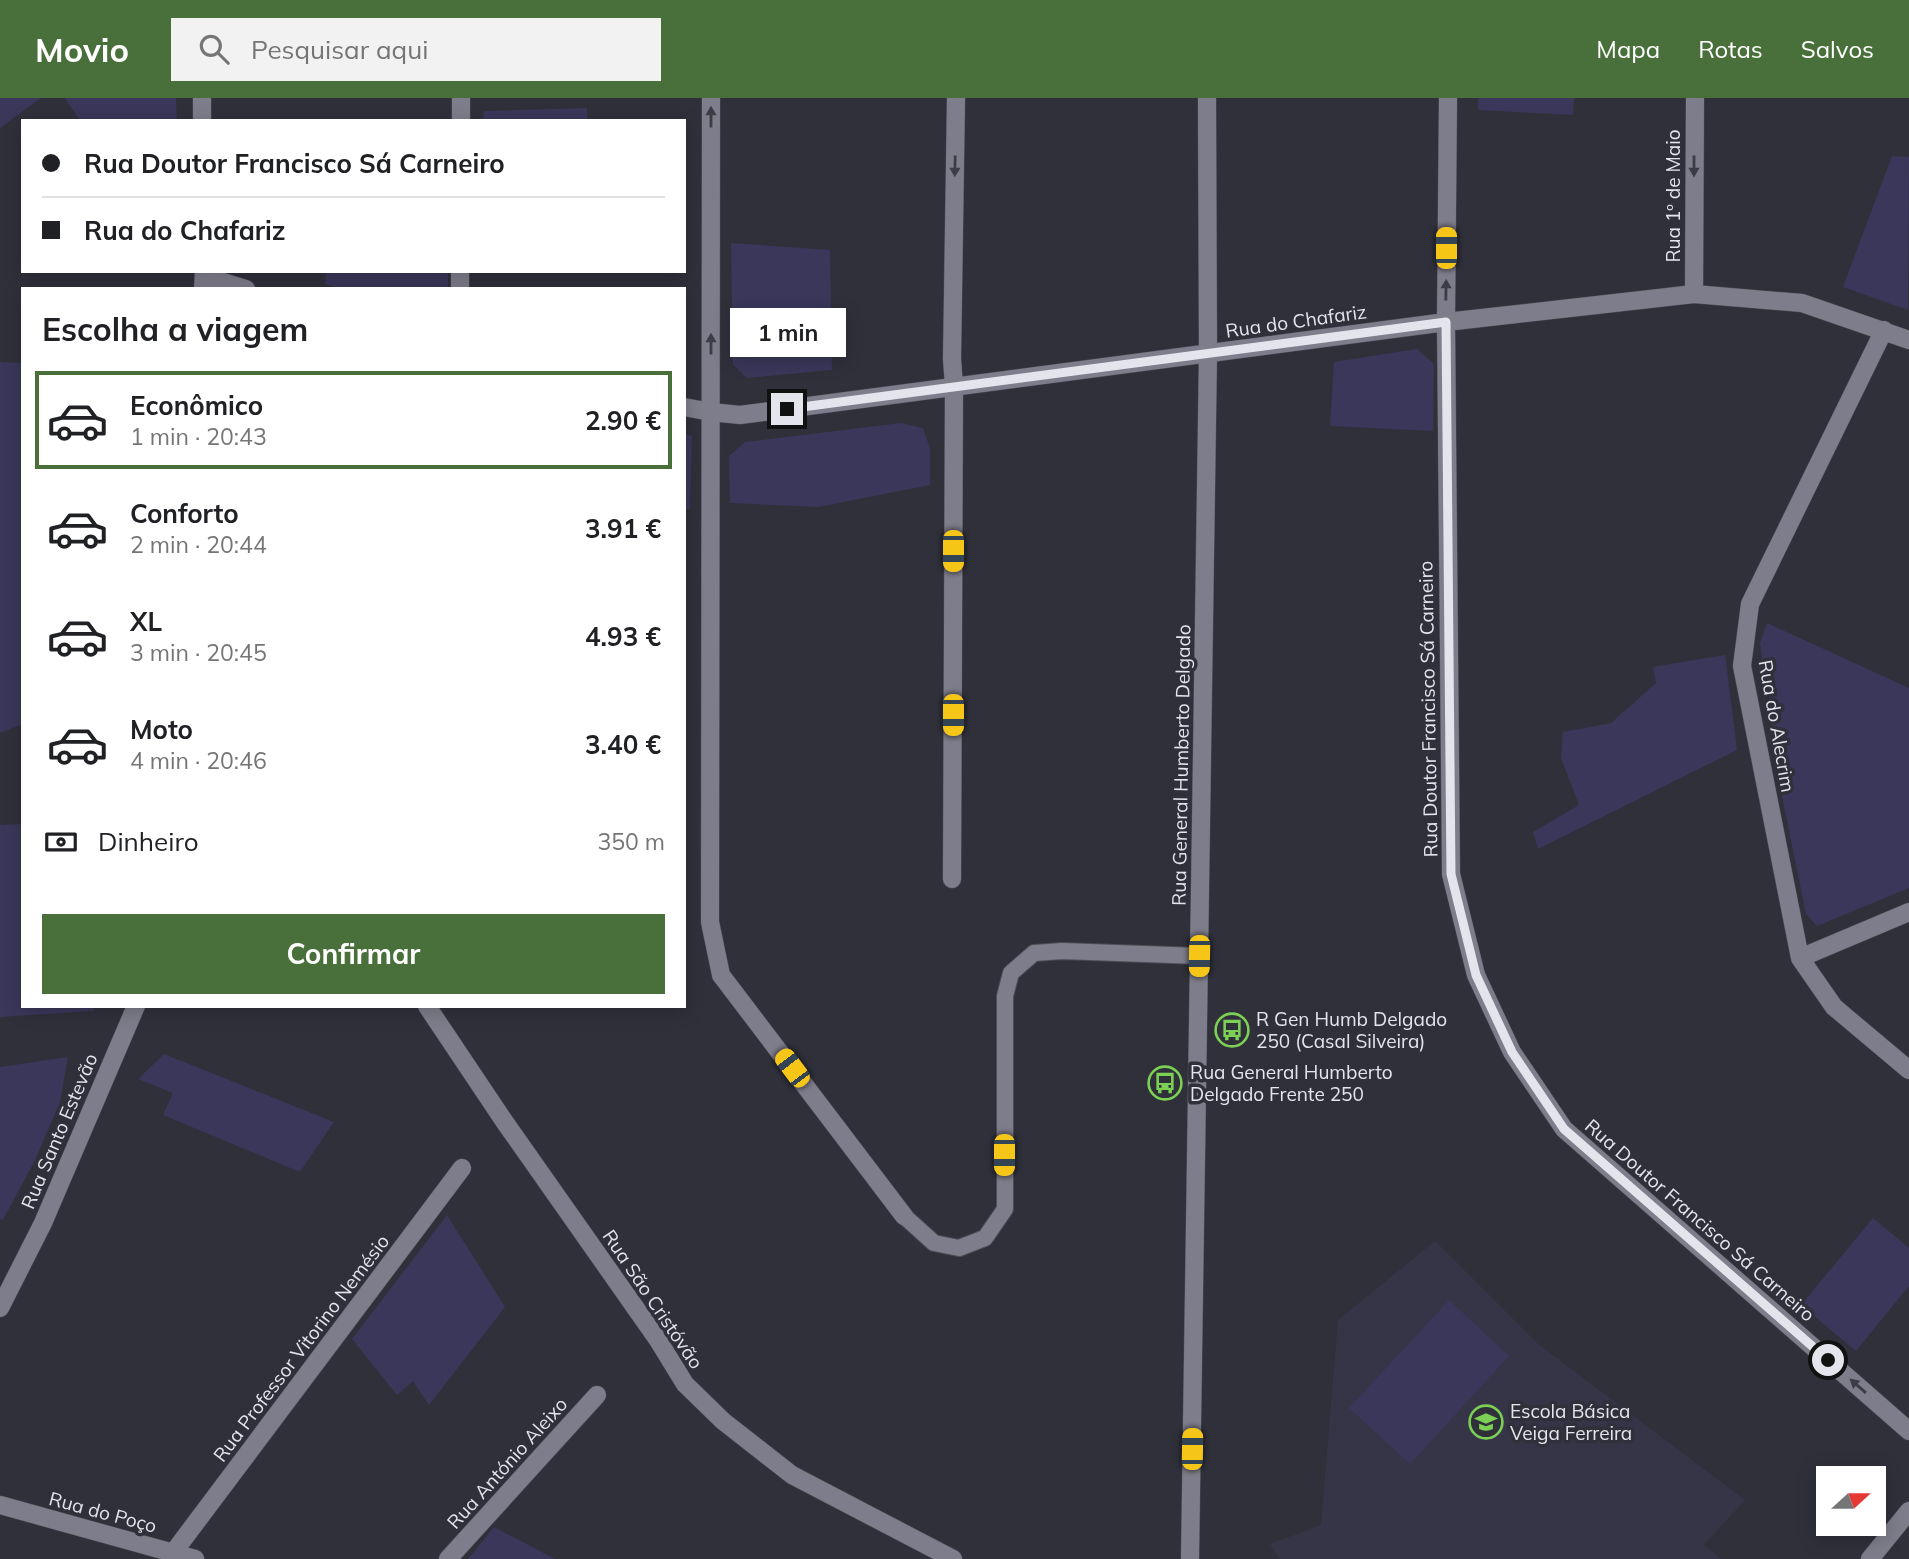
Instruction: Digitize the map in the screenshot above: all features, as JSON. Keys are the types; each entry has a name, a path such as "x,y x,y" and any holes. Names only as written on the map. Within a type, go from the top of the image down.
{"street":[{"path":"202,98 202,119"},
{"path":"461,98 461,119"},
{"path":"712,98 710,922 721,975 904,1216"},
{"path":"952,879 952,359 956,98"},
{"name":"Rua General Humberto Delgado","path":"1190,1559 1208,354 1207,98"},
{"name":"Rua Doutor Francisco Sá Carneiro","path":"1448,98 1446,322 1451,874 1476,975 1512,1052 1564,1129 1909,1431"},
{"name":"Rua 1º de Maio","path":"1694,294 1695,98"},
{"path":"203,279 237,287"},
{"name":"Rua do Chafariz","path":"686,407 740,415 1446,322 1694,294 1802,303 1909,340"},
{"name":"Rua do Alecrim","path":"1884,330 1750,604 1742,666 1800,958 1834,1007 1909,1070"},
{"path":"1800,958 1909,912"},
{"name":"Rua Santo Estevão","path":"0,1308 43,1223 135,1008"},
{"name":"Rua São Cristóvão","path":"427,1008 658,1340 685,1384 723,1421 792,1475 953,1559"},
{"name":"Rua Professor Vitorino Nemésio","path":"173,1553 462,1168"},
{"name":"Rua António Aleixo","path":"447,1559 597,1395"},
{"name":"Rua do Poço","path":"0,1505 195,1559"},
{"path":"1870,1559 1909,1511"}],"lane":[{"path":"904,1216 934,1243 960,1248 985,1238 1005,1209 1005,996 1012,973 1034,953 1062,951 1199,956"}],"shaded area":[{"path":"0,98 41,98 0,128"},
{"path":"65,98 176,98 177,119 79,119"},
{"path":"1478,98 1574,98 1573,115 1478,110"},
{"path":"587,108 587,119 483,119 484,111"},
{"path":"1892,156 1909,157 1908,310 1843,287"},
{"path":"731,243 830,250 832,370 747,378 733,365"},
{"path":"326,273 448,273 448,287 334,287 325,284"},
{"path":"1417,349 1434,364 1433,431 1330,426 1334,362"},
{"path":"0,362 21,363 21,725 0,733"},
{"path":"901,423 923,428 930,449 930,485 818,507 730,503 729,456 745,442"},
{"path":"686,434 692,436 690,509 686,509"},
{"path":"1767,623 1909,688 1909,888 1817,926 1806,914 1780,786 1760,643"},
{"path":"1725,655 1737,750 1538,849 1533,832 1579,805 1561,758 1563,732 1611,723 1656,683 1653,667"},
{"path":"21,824 21,1008 94,1008 94,1011 0,1017 0,825"},
{"path":"164,1054 334,1122 300,1172 163,1115 173,1093 138,1079"},
{"path":"68,1057 60,1102 35,1160 3,1220 0,1219 0,1067"},
{"path":"447,1215 505,1307 429,1405 413,1381 397,1395 352,1339"},
{"path":"1873,1218 1909,1248 1909,1286 1856,1351 1801,1305"},
{"name":"Escola Básica Veiga Ferreira","path":"1435,1241 1538,1344 1745,1500 1704,1545 1721,1559 1280,1559 1270,1544 1321,1525 1338,1320"},
{"path":"1449,1300 1509,1356 1410,1464 1349,1408"},
{"path":"494,1527 555,1559 468,1559"}],"place":[{"name":"R Gen Humb Delgado 250 (Casal Silveira)","path":"1232,1030"},
{"name":"Rua General Humberto Delgado Frente 250","path":"1165,1083"},
{"name":"Escola Básica Veiga Ferreira","path":"1486,1422"}],"route":[{"path":"787,409 1446,322 1451,874 1476,975 1512,1052 1564,1129 1828,1360"}]}
